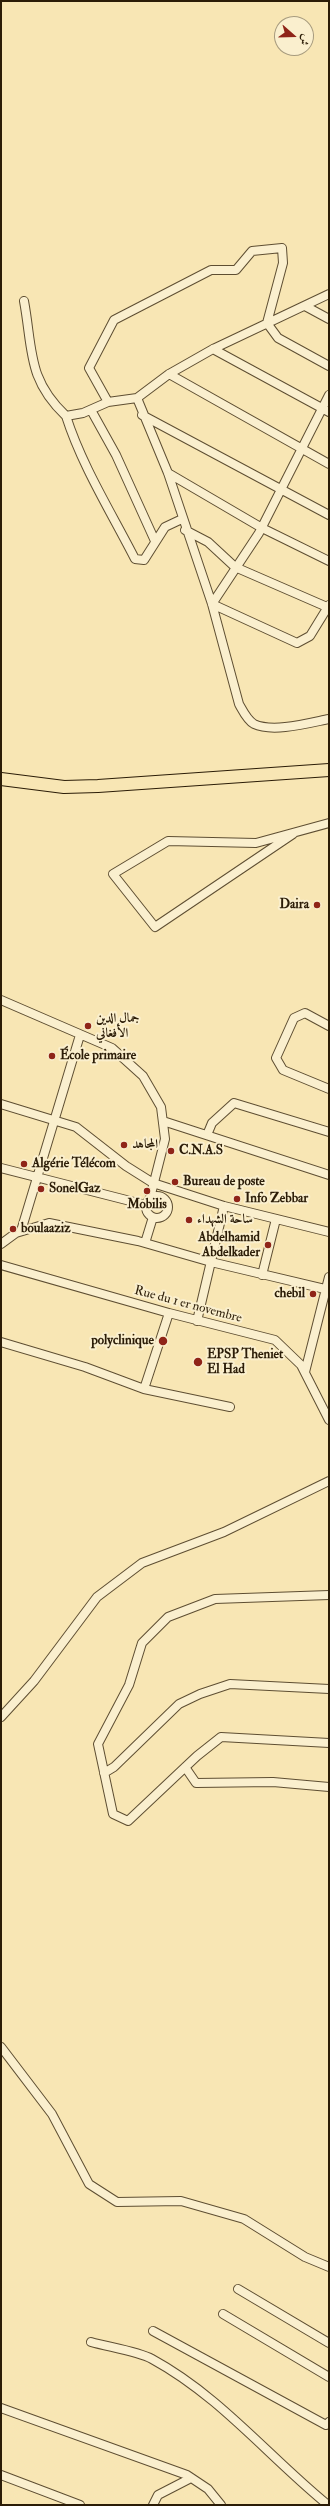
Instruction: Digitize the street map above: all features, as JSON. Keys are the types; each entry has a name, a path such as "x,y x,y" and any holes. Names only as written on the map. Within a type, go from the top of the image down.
{"main road":[{"path":"1,779 64,786 98,786 329,770"}],"street":[{"path":"108,402 89,368 114,320 211,270 236,270 252,251 282,248 283,263 268,323 278,338 329,366"},
{"path":"66,416 91,410 108,402 137,398 169,374 213,349 329,294"},
{"path":"24,301 37,377 50,400 66,416 74,440 92,478 135,559 144,560 165,527 182,519"},
{"path":"306,306 329,320"},
{"path":"213,349 326,410"},
{"path":"169,374 329,464"},
{"path":"212,604 262,528 302,450 326,410 329,395"},
{"path":"137,398 142,415 168,473 185,530 212,604 239,704 247,718 254,724 284,728 329,719"},
{"path":"91,410 116,455 156,541"},
{"path":"142,415 329,515"},
{"path":"168,473 262,528 329,561"},
{"path":"185,530 208,542 235,567 328,606 310,636 297,643 212,604"},
{"path":"294,834 155,927 113,874 168,841 256,843 294,834 329,823"},
{"path":"1,1000 112,1048 143,1076 161,1107 165,1139 148,1201 148,1213 153,1217 163,1216 168,1207 163,1198 156,1196 148,1201 37,1178 1,1168"},
{"path":"329,1026 305,1014 294,1018 276,1058 283,1070 329,1089"},
{"path":"21,1231 80,1035"},
{"path":"207,1135 212,1123 234,1103 329,1132"},
{"path":"1,1104 76,1127 126,1166 153,1183 224,1206 329,1232"},
{"path":"163,1121 329,1175"},
{"path":"197,1321 224,1206"},
{"path":"145,1243 153,1217"},
{"path":"262,1275 276,1219"},
{"path":"1,1244 21,1231 49,1223 145,1243 262,1275 328,1289"},
{"name":"Rue du 1 er novembre","path":"1,1265 197,1321 275,1340 301,1365 329,1420"},
{"path":"305,1372 328,1289 329,1277"},
{"path":"144,1389 169,1313"},
{"path":"1,1342 85,1367 144,1389 230,1407"},
{"path":"1,1717 34,1681 97,1597 142,1563 224,1532 329,1481"},
{"path":"329,1595 214,1599 168,1617 142,1643 129,1685 98,1744 113,1814 128,1821 185,1767 221,1737 329,1743"},
{"path":"104,1773 114,1767 179,1704 200,1694 230,1684 329,1689"},
{"path":"185,1767 196,1783 273,1782 329,1787"},
{"path":"1,2047 52,2114 89,2184 116,2202 181,2201 244,2219 305,2257 329,2267"},
{"path":"238,2289 329,2343"},
{"path":"223,2314 329,2377"},
{"path":"153,2331 326,2426 329,2422"},
{"path":"90,2342 151,2358 214,2401 302,2484 328,2505"},
{"path":"1,2408 191,2478 208,2489 221,2505"},
{"path":"1,2475 80,2505"},
{"path":"153,2505 158,2495 191,2478"}],"place":[{"name":"Daira","path":"317,905"},
{"name":"جمال الدين الأفغاني","path":"88,1026"},
{"name":"École primaire","path":"52,1056"},
{"name":"المجاهد","path":"124,1145"},
{"name":"C.N.A.S","path":"171,1151"},
{"name":"Algérie Télécom","path":"24,1164"},
{"name":"Bureau de poste","path":"175,1182"},
{"name":"SonelGaz","path":"41,1189"},
{"name":"Mobilis","path":"147,1191"},
{"name":"Info Zebbar","path":"237,1199"},
{"name":"ساحة الشهداء","path":"189,1220"},
{"name":"boulaaziz","path":"13,1229"},
{"name":"Abdelhamid Abdelkader","path":"268,1245"},
{"name":"chebil","path":"313,1294"},
{"name":"polyclinique","path":"163,1341"},
{"name":"EPSP Theniet El Had","path":"198,1362"}]}
